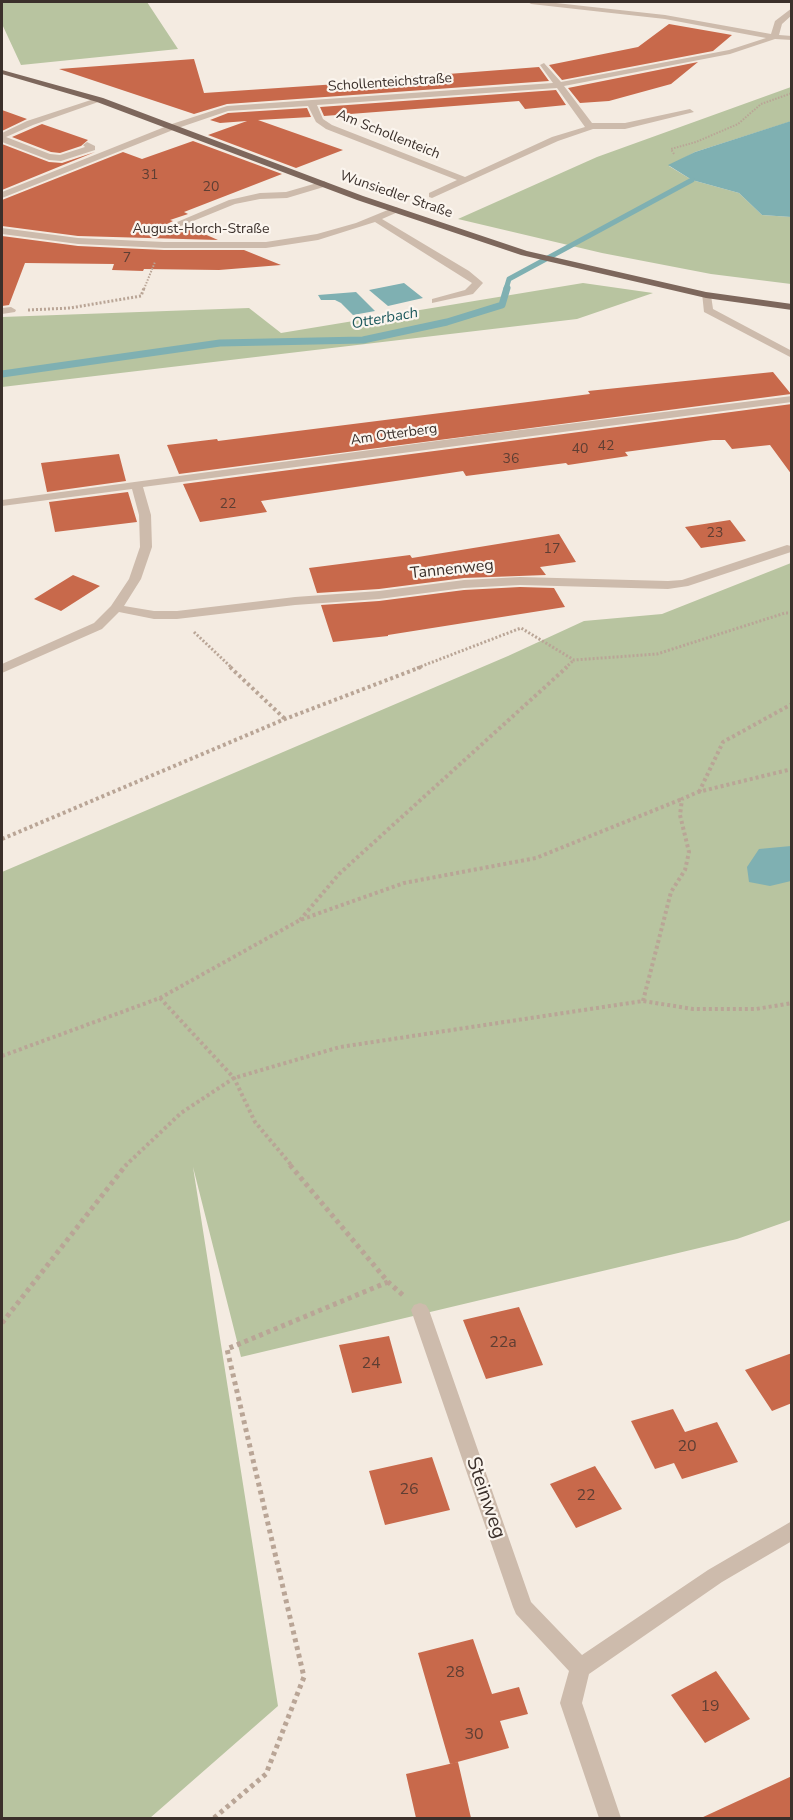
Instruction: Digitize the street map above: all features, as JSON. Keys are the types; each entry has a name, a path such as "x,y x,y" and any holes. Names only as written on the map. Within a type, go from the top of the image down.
{"main road":[{"name":"Wunsiedler Straße","path":"2,72 100,100 175,126 395,210 524,253 706,295 792,307"}],"street":[{"path":"531,2 665,17 774,37 778,23 792,10"},
{"name":"Schollenteichstraße","path":"2,195 175,126 227,109 560,85 730,52 765,42 774,37 792,38"},
{"path":"544,64 590,126"},
{"path":"2,138 30,123 100,100"},
{"name":"Am Schollenteich","path":"311,102 319,120 329,127 465,180"},
{"path":"41,129 40,127 64,112"},
{"path":"432,195 555,139 588,129 590,126 625,126 690,112"},
{"path":"2,138 49,157 61,159 92,148 87,145"},
{"path":"168,228 232,202 260,196 288,195 324,184"},
{"name":"August-Horch-Straße","path":"2,231 78,241 164,245 266,245 318,237 395,210"},
{"path":"375,218 466,273 478,284 469,292 436,301"},
{"path":"706,295 708,310 792,355"},
{"name":"Am Otterberg","path":"2,503 488,437 792,399"},
{"path":"2,669 98,626 116,609 135,579 146,547 145,515 137,486"},
{"name":"Tannenweg","path":"116,609 154,615 177,615 295,601 379,595 464,584 520,581 648,586 684,584 787,549"},
{"name":"Steinweg","path":"420,1310 523,1607 580,1668"},
{"path":"610,1818 571,1703 580,1668 715,1576 792,1530"}],"path":[{"path":"674,153 671,149 696,142 738,124 761,104 792,93"},
{"path":"6,311 70,308 141,296 164,245"},
{"path":"2,839 285,718 521,627 574,660 657,654 785,613 792,613"},
{"path":"177,615 285,718"},
{"path":"300,920 339,874 574,660"},
{"path":"698,792 723,742 792,704"},
{"path":"2,1056 160,998 300,920 404,884 536,858 698,792 792,770"},
{"path":"644,1001 671,892 685,870 689,852 680,815 682,799"},
{"path":"160,998 234,1077 255,1122 388,1282 420,1310"},
{"path":"2,1323 128,1162 181,1113 234,1077 340,1047 644,1001 693,1009 756,1009 792,1003"},
{"path":"214,1818 266,1774 304,1677 227,1349 388,1282"}],"green space":[{"path":"2,2 147,2 178,49 21,65 2,24"},
{"path":"791,87 791,121 695,152 669,166 692,180 739,193 762,215 791,217 791,284 711,274 602,253 458,219 597,157"},
{"path":"583,283 653,293 577,319 2,387 2,317 249,308 281,333"},
{"path":"791,563 791,1220 737,1239 241,1357 193,1167 278,1706 150,1818 2,1818 2,872 508,656 584,621 662,614"}],"water":[{"path":"791,121 791,217 762,215 739,193 692,180 668,165 695,152"},
{"path":"404,283 423,298 388,306 369,290"},
{"path":"356,292 375,311 353,315 341,303 335,300 321,300 318,295"},
{"path":"791,846 791,881 770,886 749,882 747,867 759,849"}],"building":[{"path":"669,24 732,35 713,51 562,80 549,65 638,47"},
{"path":"194,59 204,93 397,80 396,78 539,67 549,81 227,104 194,114 59,69"},
{"path":"698,62 671,84 609,101 580,103 568,88"},
{"path":"556,90 566,105 525,109 519,101 324,116 320,107"},
{"path":"307,108 311,117 258,120 343,150 296,168 208,135 247,121 220,123 210,120 228,113"},
{"path":"2,110 27,119 2,131"},
{"path":"42,124 88,140 81,146 60,153 51,152 12,137"},
{"path":"193,141 282,174 184,212 188,214 170,220 173,221 161,227 162,230 170,232 186,226 218,240 78,236 2,226 2,200 123,152 142,159"},
{"path":"2,144 49,162 62,163 95,152 2,190"},
{"path":"2,236 78,246 164,250 244,250 281,265 219,270 144,269 143,271 112,270 114,264 25,263 9,305 2,306"},
{"path":"773,372 791,394 179,474 167,445 217,439 218,441 590,394 588,391"},
{"path":"792,404 792,475 770,445 732,449 725,440 713,440 625,452 628,456 568,465 566,463 466,476 463,471 261,501 267,512 200,522 183,484"},
{"path":"119,454 126,481 47,492 41,463"},
{"path":"128,492 137,522 55,532 49,502"},
{"path":"730,520 746,541 701,548 685,527"},
{"path":"559,534 576,562 540,567 546,575 464,578 379,589 317,593 309,568 410,555 412,558"},
{"path":"73,575 100,586 61,611 34,599"},
{"path":"554,588 565,607 388,636 333,642 321,605 379,601 464,590"},
{"path":"519,1307 543,1365 486,1379 463,1320"},
{"path":"389,1336 402,1383 352,1393 339,1345"},
{"path":"792,1353 792,1403 772,1411 745,1370"},
{"path":"673,1409 685,1432 717,1422 738,1462 682,1479 674,1463 655,1469 631,1421"},
{"path":"432,1457 450,1510 385,1525 369,1471"},
{"path":"595,1466 622,1509 576,1528 550,1484"},
{"path":"473,1639 492,1694 519,1687 528,1714 500,1721 509,1748 450,1764 418,1653"},
{"path":"716,1671 750,1719 705,1743 671,1695"},
{"path":"458,1762 471,1818 416,1818 406,1774"},
{"path":"792,1776 792,1818 701,1818"}],"waterway":[{"name":"Otterbach","path":"506,289 509,279 692,180"},
{"name":"Otterbach","path":"2,374 220,343 363,340 447,322 502,305 507,288"}]}
